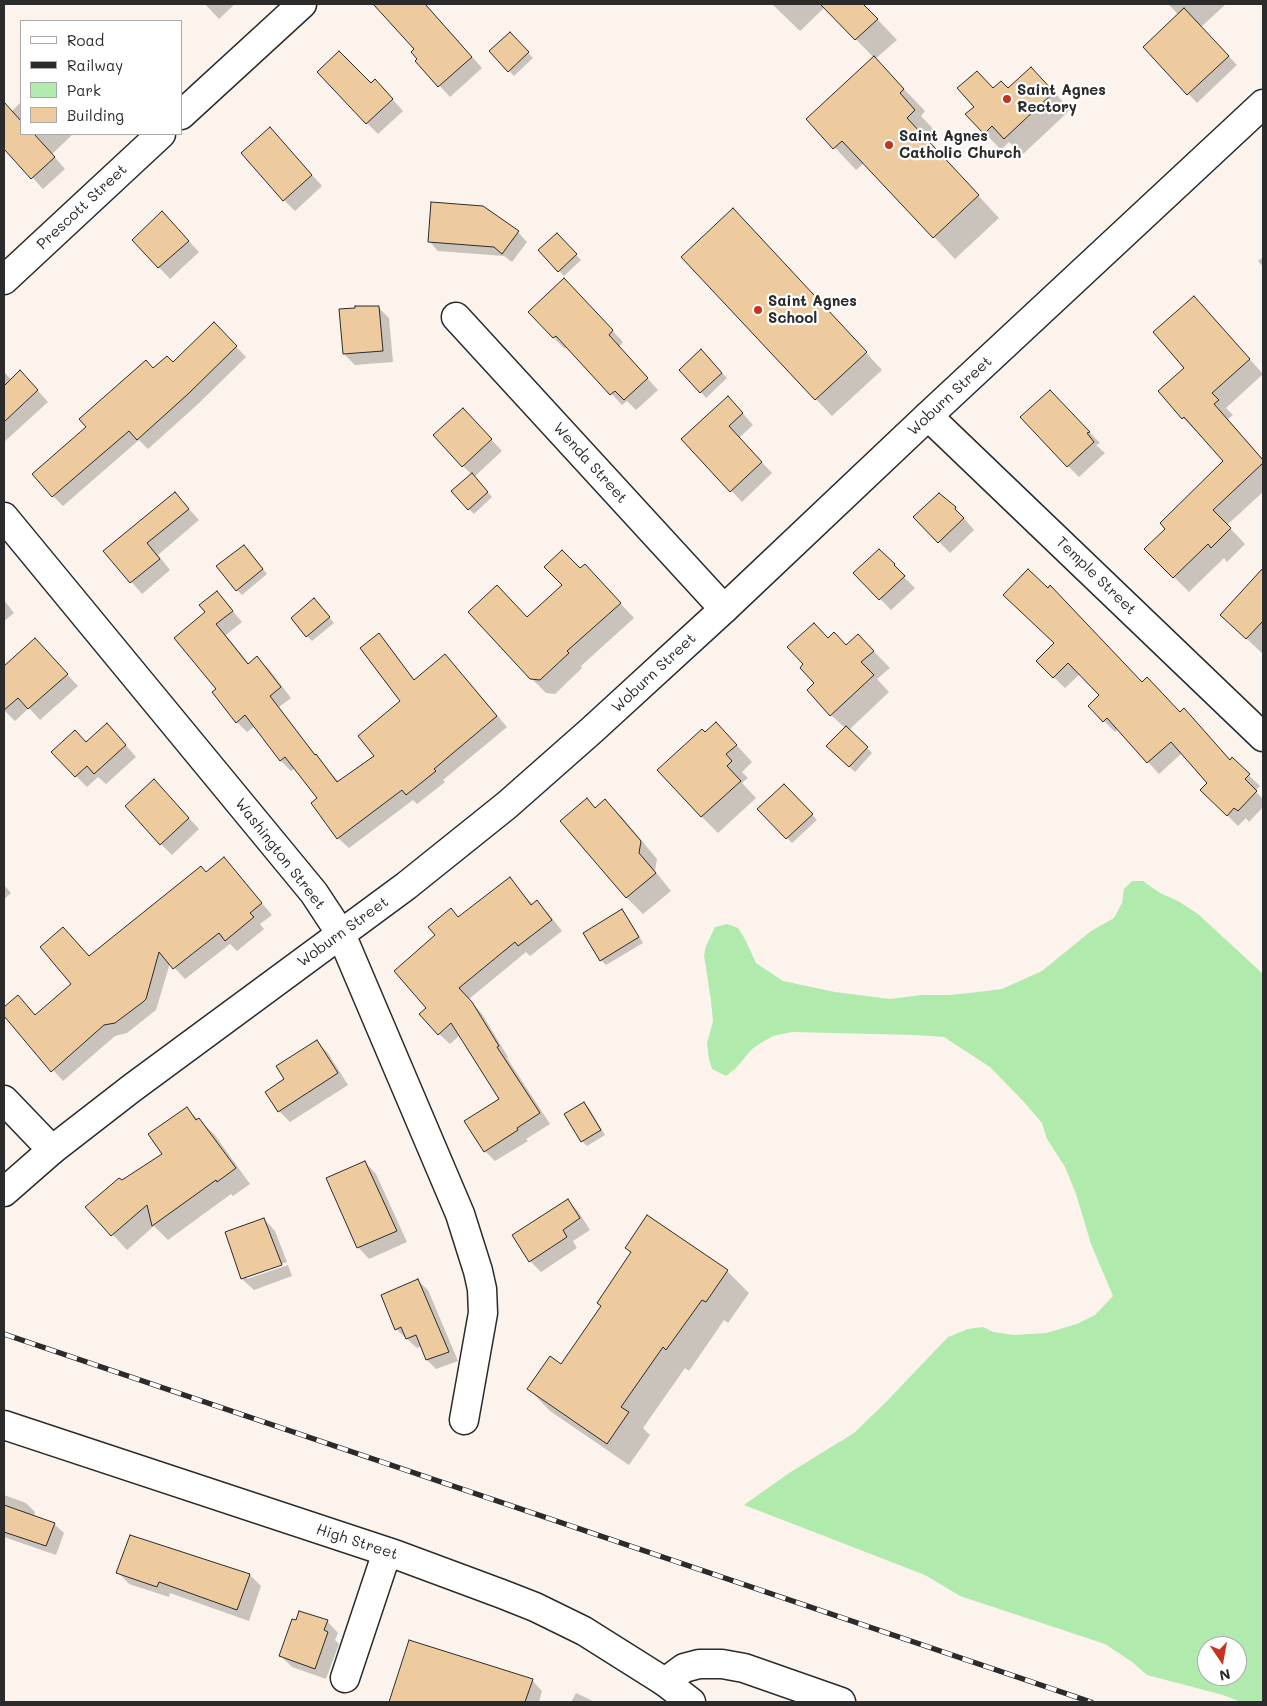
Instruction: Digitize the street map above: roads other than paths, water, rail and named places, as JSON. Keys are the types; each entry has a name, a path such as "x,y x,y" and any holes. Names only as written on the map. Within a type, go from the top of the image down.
{"street":[{"path":"182,114 302,4"},
{"name":"Woburn Street","path":"4,1192 52,1150 210,1029 462,843 507,806 724,609 1263,104"},
{"name":"Prescott Street","path":"4,280 160,135"},
{"name":"Wenda Street","path":"456,317 724,609"},
{"name":"Temple Street","path":"928,416 1263,737"},
{"name":"Washington Street","path":"4,517 314,893 340,934 460,1214 478,1271 482,1289 483,1313 464,1420"},
{"path":"4,1101 52,1150"},
{"name":"High Street","path":"4,1426 470,1581 584,1631 665,1682 691,1702"},
{"path":"345,1678 387,1552"},
{"path":"665,1682 684,1668 700,1664 722,1664 744,1668 841,1702"}],"railway":[{"path":"4,1334 1091,1702"}],"place":[{"name":"Saint Agnes Rectory","path":"1007,99"},
{"name":"Saint Agnes Catholic Church","path":"889,145"},
{"name":"Saint Agnes School","path":"758,310"}]}
